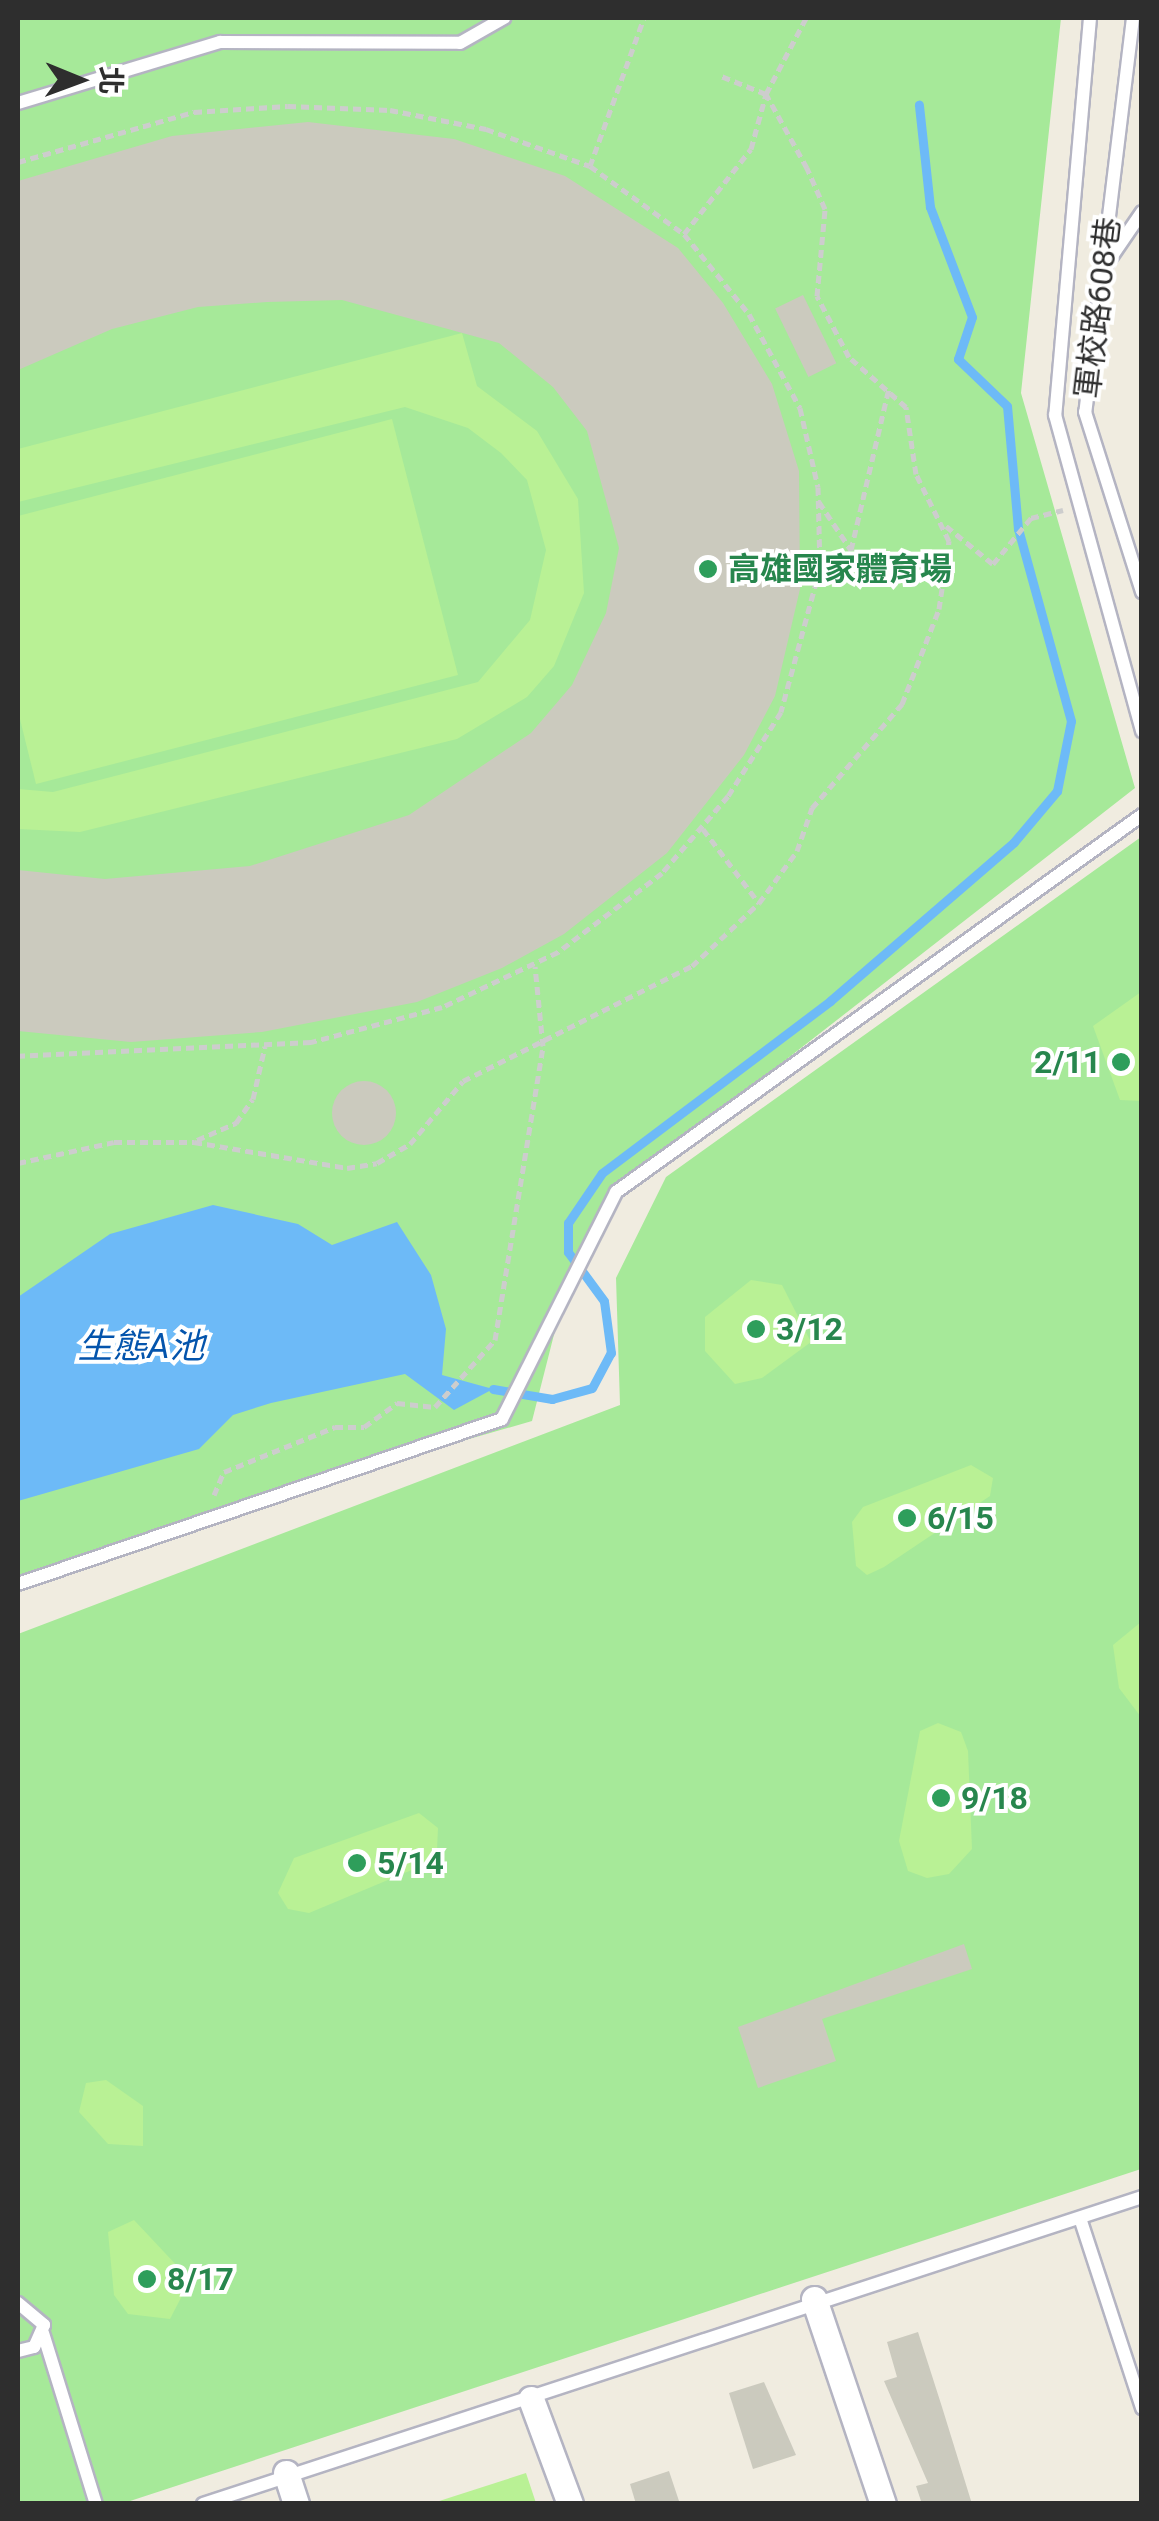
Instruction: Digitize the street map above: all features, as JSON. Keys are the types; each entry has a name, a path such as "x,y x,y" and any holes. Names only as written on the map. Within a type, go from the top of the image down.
{"street":[{"path":"814,2299 883,2504"},
{"path":"532,2398 570,2504"},
{"path":"286,2474 296,2504"}],"lane":[{"path":"18,103 220,42 460,42 504,18"},
{"path":"1090,18 1055,415 1142,731"},
{"name":"軍校路608巷","path":"1133,18 1085,412 1142,592"},
{"path":"1102,271 1142,212"},
{"path":"18,1584 212,1513 502,1419 616,1192 1142,815"},
{"path":"204,2504 286,2474 532,2398 814,2299 1142,2198"},
{"path":"1080,2218 1142,2408"},
{"path":"18,2303 38,2311 96,2504"},
{"path":"18,2351 43,2333"}],"path":[{"path":"590,166 644,18"},
{"path":"684,234 751,149 766,94 805,18"},
{"path":"721,76 766,94 825,208 817,296 831,332 906,407 916,474 944,525 993,564 1031,518 1080,505"},
{"path":"18,162 194,112 288,106 390,110 486,128 590,166 684,234 750,314 800,408 818,500 820,568 806,642 781,712 702,828 662,873 534,965 395,1021 265,1046 18,1056"},
{"path":"818,500 851,550 889,388"},
{"path":"18,1163 114,1142 194,1142 347,1168 377,1163 410,1144 463,1081 543,1046 692,966 759,902 797,851 812,808 902,704 939,609 944,525"},
{"path":"702,828 759,902"},
{"path":"212,1513 224,1472 335,1427 364,1427 397,1404 435,1407 495,1340 513,1266 543,1046 534,965"},
{"path":"194,1142 236,1123 252,1099 265,1046"}],"green space":[{"path":"18,18 1061,18 1021,393 1135,788 616,1192 560,1311 532,1421 212,1513 18,1590"},
{"path":"462,333 477,386 537,431 578,499 584,593 554,666 527,697 457,739 80,832 18,829 18,789 53,792 478,682 530,620 546,550 527,480 501,453 468,428 405,407 18,502 18,449"},
{"path":"392,419 458,675 36,784 18,711 18,516"},
{"path":"1141,837 1141,2169 124,2503 18,2504 18,1634 620,1405 616,1278 666,1177"},
{"name":"2/11","path":"1141,992 1141,1101 1120,1100 1093,1026"},
{"name":"3/12","path":"751,1280 782,1285 811,1342 762,1378 735,1384 705,1351 705,1317"},
{"name":"6/15","path":"971,1465 993,1478 990,1496 884,1567 867,1575 856,1566 852,1522 863,1507"},
{"path":"1142,1622 1141,1717 1119,1688 1113,1645"},
{"name":"9/18","path":"938,1723 961,1732 968,1751 972,1849 949,1874 927,1878 908,1871 899,1841 920,1731"},
{"name":"5/14","path":"419,1813 438,1828 437,1850 419,1867 309,1913 288,1909 278,1893 294,1858"},
{"path":"106,2080 143,2106 143,2146 108,2144 79,2112 86,2083"},
{"name":"8/17","path":"134,2220 181,2270 186,2288 170,2319 128,2314 114,2295 108,2232"},
{"path":"526,2473 536,2503 433,2503"}],"water":[{"name":"生態A池","path":"213,1205 298,1224 332,1245 397,1222 431,1275 446,1329 442,1375 493,1389 454,1410 405,1374 271,1403 233,1415 199,1449 18,1501 18,1297 110,1234"}],"building":[{"name":"高雄國家體育場","path":"308,122 454,139 565,176 678,248 723,303 772,384 799,471 800,589 775,696 744,755 667,853 564,934 502,968 417,1002 262,1032 131,1042 18,1031 18,870 105,879 250,866 409,815 531,733 572,685 606,613 619,548 587,431 553,387 499,343 342,300 267,302 198,307 112,329 18,370 18,181 172,136"},
{"path":"803,295 836,363 808,377 775,309"},
{"path":"364,1081 387,1090 396,1113 387,1136 364,1145 341,1136 332,1113 341,1090"},
{"path":"964,1944 972,1969 822,2019 836,2061 758,2088 738,2027"},
{"path":"918,2332 972,2504 922,2504 916,2486 928,2483 884,2381 897,2377 887,2342"},
{"path":"764,2382 796,2455 753,2469 729,2393"},
{"path":"669,2471 680,2504 636,2504 630,2484"}],"waterway":[{"path":"493,1389 552,1399 592,1388 611,1353 604,1301 568,1252 568,1223 602,1173 830,1001 1014,842 1057,791 1071,721 1018,529 1007,406 958,359 972,317 930,207 919,105"}],"place":[{"name":"高雄國家體育場","path":"708,569"},
{"name":"2/11","path":"1121,1062"},
{"name":"3/12","path":"756,1329"},
{"name":"6/15","path":"907,1518"},
{"name":"9/18","path":"941,1798"},
{"name":"5/14","path":"357,1863"},
{"name":"8/17","path":"147,2279"}]}
